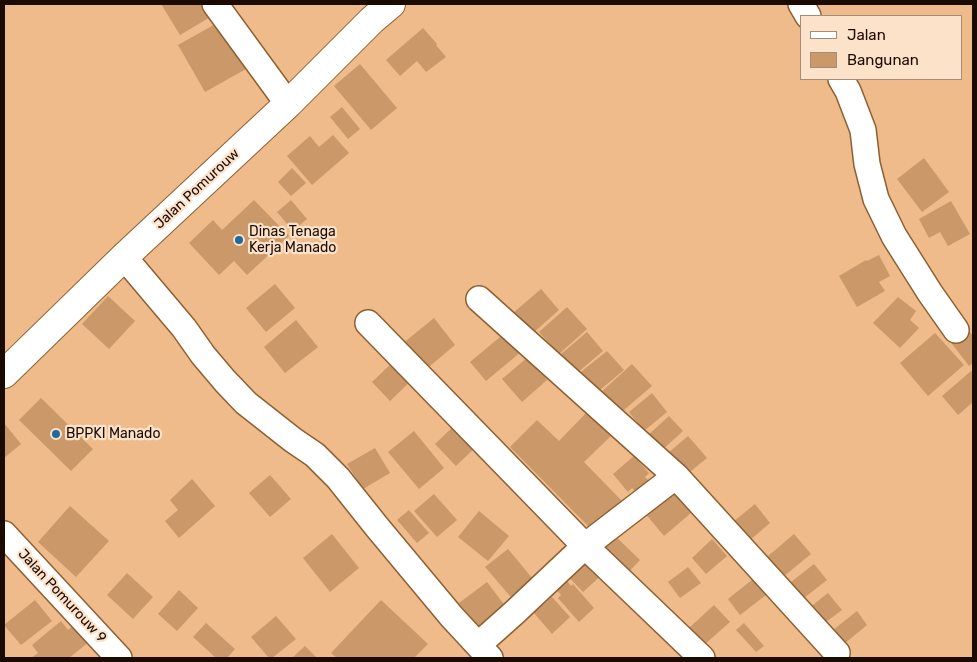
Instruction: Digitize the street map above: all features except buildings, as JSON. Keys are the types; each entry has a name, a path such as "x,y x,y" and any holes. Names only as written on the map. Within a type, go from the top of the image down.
{"main road":[{"name":"Jalan Pomurouw","path":"4,374 124,257 288,104 372,20 391,4"}],"street":[{"path":"214,4 288,104"},
{"path":"801,4 807,15"},
{"path":"842,80 848,91 863,130 867,164 876,199 894,236 956,330"},
{"path":"124,257 184,328 203,355 246,403 292,440 315,455 338,478 452,617 484,652 515,612 585,546 676,476"},
{"path":"479,299 676,476 836,653"},
{"path":"368,323 585,546 702,658"},
{"name":"Jalan Pomurouw 9","path":"4,534 119,658"}],"place":[{"name":"Dinas Tenaga Kerja Manado","path":"239,240"},
{"name":"BPPKI Manado","path":"56,434"}]}
